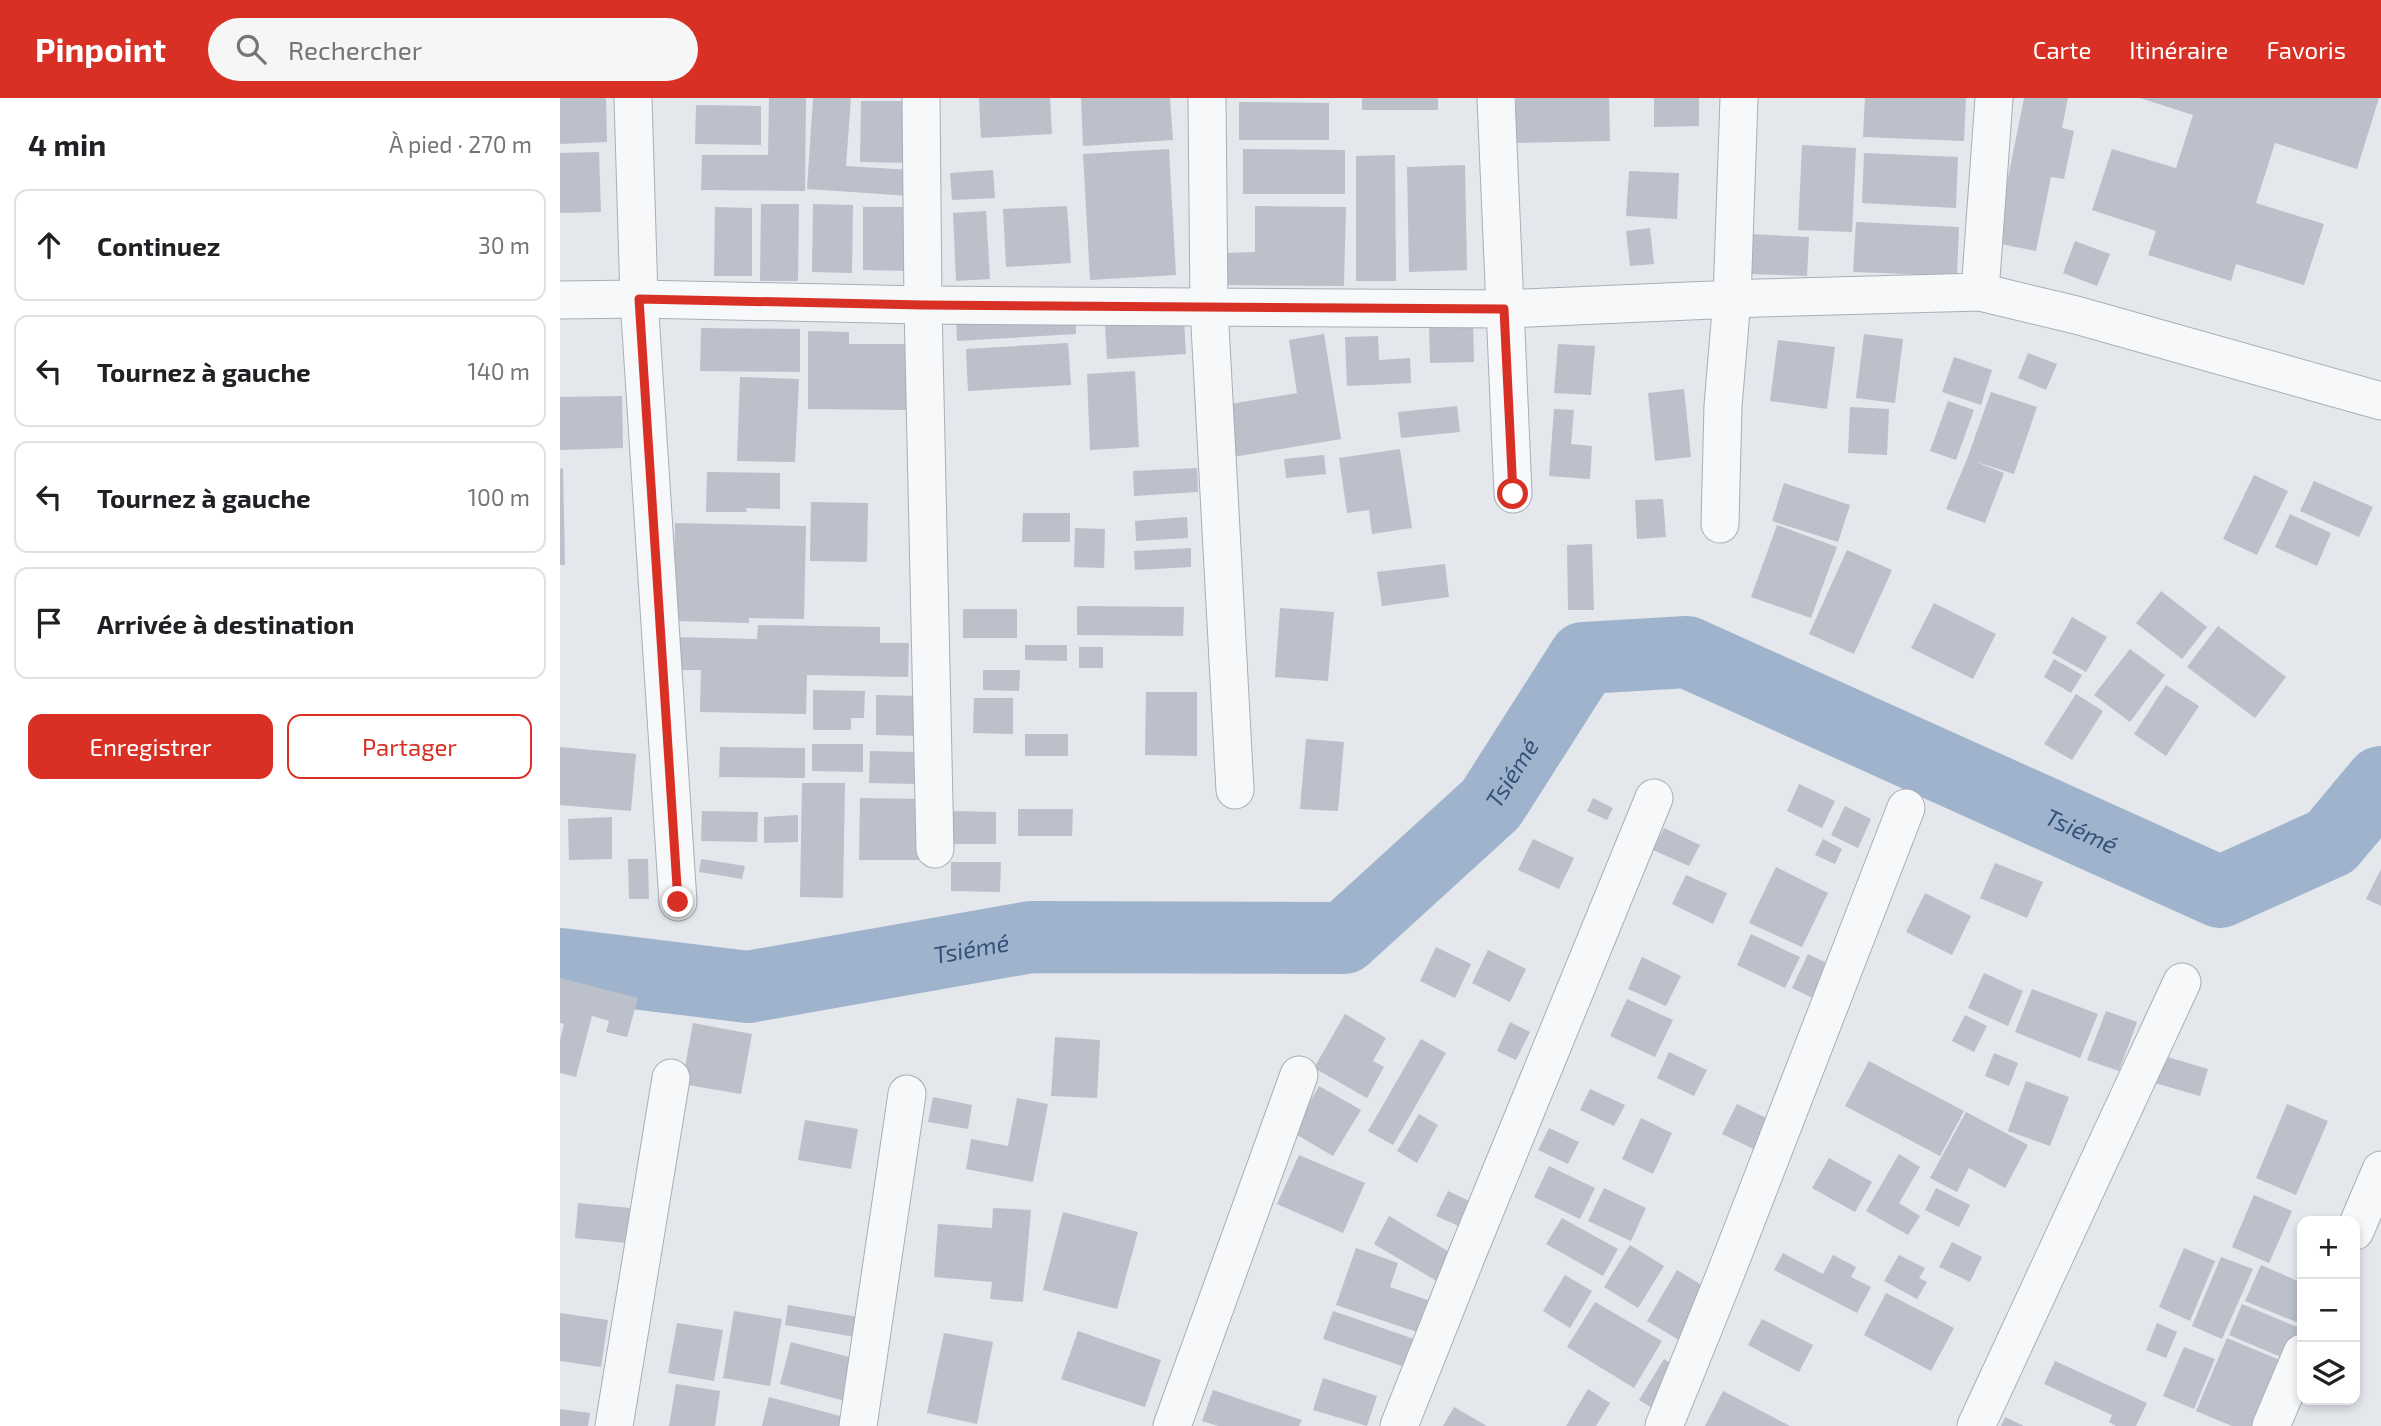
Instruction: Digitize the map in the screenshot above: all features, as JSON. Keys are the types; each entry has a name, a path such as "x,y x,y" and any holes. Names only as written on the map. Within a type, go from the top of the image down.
{"street":[{"path":"632,98 639,299 678,902"},
{"path":"921,98 935,849"},
{"path":"1207,98 1209,307 1236,790"},
{"path":"1496,98 1513,494"},
{"path":"1720,524 1723,405 1732,299 1739,98"},
{"path":"1980,292 1994,98"},
{"path":"560,300 1504,309 1980,292 2076,315 2381,401"},
{"path":"1399,1426 1654,798"},
{"path":"1664,1426 1906,808"},
{"path":"1976,1426 2182,982"},
{"path":"1172,1426 1299,1075"},
{"path":"614,1426 671,1078"},
{"path":"858,1426 907,1094"},
{"path":"2360,1219 2381,1170"},
{"path":"2271,1426 2297,1365"}],"building":[{"path":"560,98 606,98 607,142 560,144"},
{"path":"769,98 806,98 805,191 701,190 702,155 768,155"},
{"path":"813,98 851,98 846,166 912,170 910,196 807,189"},
{"path":"979,98 1050,98 1052,134 981,138"},
{"path":"1081,98 1170,98 1173,140 1083,146"},
{"path":"1362,98 1438,98 1438,110 1362,110"},
{"path":"1516,98 1609,98 1610,141 1516,143"},
{"path":"1654,98 1699,98 1699,126 1654,127"},
{"path":"1865,98 1966,98 1964,141 1863,137"},
{"path":"2024,98 2068,98 2062,128 2074,131 2064,179 2051,177 2036,251 1995,243"},
{"path":"2140,98 2379,98 2357,169 2275,143 2256,203 2324,224 2304,285 2236,264 2231,281 2148,255 2156,231 2092,210 2112,149 2176,168 2193,115"},
{"path":"861,101 910,101 909,163 860,162"},
{"path":"1239,102 1329,103 1329,140 1239,140"},
{"path":"696,105 761,106 761,145 695,144"},
{"path":"1802,145 1856,148 1852,232 1798,230"},
{"path":"1169,149 1176,275 1090,280 1083,154"},
{"path":"1243,149 1345,150 1345,194 1243,194"},
{"path":"599,152 601,212 560,213 560,153"},
{"path":"1864,153 1958,157 1956,208 1862,203"},
{"path":"1395,155 1396,281 1356,281 1356,156"},
{"path":"1465,165 1467,270 1409,272 1407,167"},
{"path":"993,170 995,198 952,200 950,173"},
{"path":"1629,171 1679,173 1677,219 1626,216"},
{"path":"761,204 799,204 798,281 760,281"},
{"path":"813,204 853,205 852,273 812,272"},
{"path":"1067,206 1071,263 1006,267 1003,209"},
{"path":"1255,206 1346,207 1344,286 1225,285 1225,253 1255,252"},
{"path":"715,207 752,208 752,276 714,276"},
{"path":"863,207 910,207 909,271 863,270"},
{"path":"986,211 990,279 956,281 953,213"},
{"path":"1856,222 1959,227 1957,276 1853,272"},
{"path":"1650,228 1654,264 1630,266 1626,231"},
{"path":"1751,234 1809,237 1807,276 1749,274"},
{"path":"2075,241 2110,254 2097,286 2063,273"},
{"path":"1075,312 1076,334 957,341 956,319"},
{"path":"1184,320 1186,354 1107,359 1105,325"},
{"path":"1473,323 1474,362 1430,363 1429,324"},
{"path":"701,328 800,329 800,372 700,371"},
{"path":"808,331 849,332 849,344 907,344 906,410 808,409"},
{"path":"1324,334 1341,439 1233,457 1224,405 1297,393 1289,340"},
{"path":"1864,334 1903,339 1895,403 1856,398"},
{"path":"1378,336 1379,360 1410,358 1411,383 1347,386 1345,337"},
{"path":"1778,340 1835,347 1827,409 1770,401"},
{"path":"1068,343 1071,385 968,391 966,349"},
{"path":"1558,344 1595,346 1591,395 1554,393"},
{"path":"2028,353 2057,364 2046,390 2018,378"},
{"path":"1954,357 1992,370 1981,405 1942,392"},
{"path":"1135,371 1139,447 1090,450 1087,374"},
{"path":"740,377 799,379 795,462 737,461"},
{"path":"1684,389 1691,457 1655,461 1648,393"},
{"path":"1991,392 2037,407 2014,474 1974,461 2004,473 1985,523 1946,509"},
{"path":"622,396 623,448 560,450 560,397"},
{"path":"1948,401 1974,410 1956,460 1930,451"},
{"path":"1457,406 1460,432 1401,438 1398,412"},
{"path":"1850,407 1889,409 1887,455 1848,453"},
{"path":"1554,409 1574,410 1571,444 1592,446 1590,479 1549,476"},
{"path":"1400,449 1412,528 1372,534 1369,510 1347,513 1339,458"},
{"path":"1324,455 1326,474 1286,478 1284,459"},
{"path":"563,468 565,565 560,565 560,469"},
{"path":"1197,468 1198,492 1134,496 1133,471"},
{"path":"707,472 780,473 780,509 746,508 747,512 706,512"},
{"path":"2254,475 2288,491 2257,555 2223,539"},
{"path":"2314,481 2373,507 2359,537 2300,511"},
{"path":"1784,483 1850,505 1838,542 1772,521"},
{"path":"1663,499 1666,537 1637,539 1635,500"},
{"path":"811,502 868,503 867,562 810,561"},
{"path":"1023,513 1070,513 1070,542 1022,542"},
{"path":"2290,514 2331,533 2317,566 2275,547"},
{"path":"1187,517 1188,538 1136,541 1135,521"},
{"path":"675,523 806,526 804,619 749,618 749,623 673,621"},
{"path":"1777,525 1837,547 1811,618 1751,597"},
{"path":"1075,528 1105,529 1104,568 1074,567"},
{"path":"1592,544 1594,610 1568,610 1567,545"},
{"path":"1191,548 1191,567 1135,570 1134,551"},
{"path":"1847,550 1892,570 1854,654 1809,634"},
{"path":"1445,564 1449,597 1382,606 1377,572"},
{"path":"2161,591 2207,627 2182,659 2136,623"},
{"path":"1934,603 1996,634 1973,679 1911,648"},
{"path":"1077,606 1184,607 1183,636 1077,635"},
{"path":"1280,608 1334,612 1328,681 1275,677"},
{"path":"963,609 1017,609 1017,638 963,638"},
{"path":"2072,617 2107,637 2086,672 2052,653"},
{"path":"758,625 880,627 880,643 909,643 908,677 807,675 806,714 700,712 701,670 673,670 674,637 757,639"},
{"path":"2218,626 2286,677 2255,718 2187,667"},
{"path":"1025,645 1067,645 1067,661 1025,660"},
{"path":"1079,647 1103,647 1103,668 1079,668"},
{"path":"2130,649 2165,675 2130,722 2094,695"},
{"path":"2054,659 2082,675 2071,693 2044,677"},
{"path":"983,670 1020,670 1019,691 983,690"},
{"path":"2166,685 2199,706 2166,756 2134,734"},
{"path":"813,690 865,691 864,718 851,718 851,730 813,730"},
{"path":"1146,692 1197,692 1197,756 1145,755"},
{"path":"2076,694 2103,711 2072,760 2044,744"},
{"path":"876,695 920,696 920,736 876,735"},
{"path":"974,698 1013,698 1013,734 973,733"},
{"path":"1025,734 1068,734 1068,756 1025,756"},
{"path":"1306,739 1344,742 1338,811 1300,809"},
{"path":"812,744 863,744 863,772 812,771"},
{"path":"560,747 636,754 631,811 560,805"},
{"path":"720,747 805,748 805,778 719,777"},
{"path":"870,751 918,752 917,784 869,783"},
{"path":"802,783 845,783 843,898 800,897"},
{"path":"1799,784 1835,801 1822,828 1787,811"},
{"path":"860,798 926,799 925,860 859,860"},
{"path":"1593,798 1613,808 1607,820 1587,811"},
{"path":"1845,806 1871,819 1858,848 1831,835"},
{"path":"1018,809 1073,809 1072,836 1018,836"},
{"path":"702,811 758,812 757,842 701,841"},
{"path":"949,811 996,812 996,844 949,844"},
{"path":"798,815 798,842 764,843 764,817"},
{"path":"612,817 612,859 569,860 568,819"},
{"path":"1664,828 1700,845 1689,866 1653,850"},
{"path":"1533,839 1574,858 1559,889 1518,870"},
{"path":"1823,839 1842,849 1835,864 1815,855"},
{"path":"628,859 648,859 649,899 629,899"},
{"path":"701,859 745,866 742,879 699,872"},
{"path":"951,862 1001,862 1000,892 951,891"},
{"path":"1995,863 2043,882 2027,918 1980,898"},
{"path":"1776,867 1828,893 1802,947 1749,923"},
{"path":"2381,869 2381,906 2366,899"},
{"path":"1686,875 1727,893 1713,924 1672,904"},
{"path":"1925,893 1971,916 1952,955 1906,932"},
{"path":"1751,934 1800,957 1785,988 1737,965"},
{"path":"1436,947 1471,964 1455,998 1420,981"},
{"path":"1488,950 1526,969 1510,1002 1472,983"},
{"path":"1808,954 1841,970 1825,1004 1792,988"},
{"path":"1642,957 1681,976 1666,1006 1628,989"},
{"path":"1984,973 2023,991 2008,1026 1968,1008"},
{"path":"560,978 638,998 627,1037 606,1032 609,1021 592,1016 576,1077 560,1073 560,1040 564,1024 560,1023"},
{"path":"2032,989 2098,1014 2080,1058 2015,1032"},
{"path":"1627,999 1673,1020 1655,1057 1610,1036"},
{"path":"2106,1011 2137,1022 2119,1071 2087,1060"},
{"path":"1345,1014 1386,1038 1373,1061 1384,1067 1367,1098 1314,1068"},
{"path":"1965,1015 1987,1026 1974,1052 1952,1041"},
{"path":"1510,1022 1530,1032 1516,1060 1497,1051"},
{"path":"693,1023 752,1034 741,1094 682,1084"},
{"path":"1055,1037 1100,1040 1097,1098 1051,1096"},
{"path":"1421,1039 1446,1053 1393,1145 1368,1131"},
{"path":"1669,1052 1707,1070 1694,1096 1657,1078"},
{"path":"1994,1053 2018,1063 2009,1086 1985,1076"},
{"path":"2164,1056 2208,1069 2200,1096 2155,1083"},
{"path":"1869,1061 1964,1111 1940,1156 1845,1106"},
{"path":"2026,1081 2069,1097 2050,1146 2008,1131"},
{"path":"1319,1086 1361,1110 1333,1156 1292,1132"},
{"path":"1590,1089 1625,1105 1614,1126 1580,1110"},
{"path":"933,1097 972,1105 968,1129 928,1122"},
{"path":"1017,1098 1048,1104 1033,1182 966,1169 971,1139 1008,1146"},
{"path":"1737,1104 1779,1124 1764,1154 1722,1134"},
{"path":"2287,1104 2328,1121 2296,1195 2256,1178"},
{"path":"1966,1112 2028,1145 2005,1188 1969,1168 1957,1192 1930,1178"},
{"path":"1419,1114 1438,1125 1417,1163 1397,1151"},
{"path":"1641,1118 1672,1133 1653,1174 1622,1159"},
{"path":"805,1120 858,1129 851,1169 798,1160"},
{"path":"1549,1128 1579,1142 1568,1164 1538,1150"},
{"path":"1899,1154 1920,1167 1899,1203 1920,1216 1908,1235 1866,1211"},
{"path":"1299,1155 1365,1183 1343,1233 1277,1204"},
{"path":"1829,1158 1872,1182 1855,1212 1812,1188"},
{"path":"1549,1166 1595,1188 1580,1219 1534,1197"},
{"path":"1604,1188 1646,1208 1631,1241 1588,1221"},
{"path":"1936,1188 1970,1205 1959,1227 1925,1210"},
{"path":"1448,1191 1482,1207 1470,1231 1436,1216"},
{"path":"2254,1195 2292,1211 2269,1263 2232,1247"},
{"path":"578,1203 641,1209 638,1244 575,1238"},
{"path":"993,1208 1031,1210 1023,1302 990,1299 992,1282 934,1277 938,1224 992,1228"},
{"path":"1063,1212 1138,1232 1117,1309 1043,1290"},
{"path":"1389,1216 1456,1256 1440,1283 1374,1244"},
{"path":"1562,1218 1618,1249 1603,1276 1546,1244"},
{"path":"1952,1242 1982,1257 1970,1282 1939,1267"},
{"path":"1630,1245 1664,1266 1638,1308 1604,1287"},
{"path":"1356,1248 1398,1263 1390,1287 1442,1305 1432,1337 1336,1305"},
{"path":"2184,1248 2215,1261 2190,1321 2159,1307"},
{"path":"1783,1253 1823,1274 1833,1255 1856,1267 1851,1277 1871,1287 1857,1313 1774,1270"},
{"path":"1899,1255 1925,1268 1919,1278 1927,1282 1917,1299 1884,1281"},
{"path":"2221,1257 2253,1269 2222,1339 2192,1326"},
{"path":"2261,1265 2297,1281 2297,1322 2245,1301"},
{"path":"1677,1270 1715,1293 1684,1343 1647,1321"},
{"path":"1565,1275 1592,1291 1570,1328 1543,1311"},
{"path":"1886,1293 1954,1328 1931,1371 1864,1335"},
{"path":"1595,1302 1662,1341 1634,1388 1567,1347"},
{"path":"2242,1304 2297,1327 2297,1353 2293,1362 2229,1335"},
{"path":"788,1305 870,1319 867,1339 785,1325"},
{"path":"734,1311 782,1319 770,1386 723,1378"},
{"path":"1333,1311 1420,1341 1411,1369 1323,1339"},
{"path":"560,1313 608,1320 601,1367 560,1361"},
{"path":"1762,1319 1813,1345 1799,1372 1748,1345"},
{"path":"677,1323 723,1330 714,1381 668,1373"},
{"path":"2157,1323 2177,1332 2166,1358 2146,1350"},
{"path":"1078,1331 1161,1360 1145,1407 1061,1379"},
{"path":"944,1333 993,1342 977,1424 927,1413"},
{"path":"2227,1338 2289,1364 2262,1426 2232,1426 2196,1411"},
{"path":"791,1342 861,1360 849,1402 780,1384"},
{"path":"2184,1347 2215,1359 2194,1409 2163,1396"},
{"path":"1664,1359 1682,1370 1657,1411 1639,1400"},
{"path":"2055,1361 2147,1403 2136,1426 2116,1426 2109,1422 2112,1415 2044,1384"},
{"path":"1323,1378 1377,1396 1367,1426 1313,1410"},
{"path":"676,1384 720,1391 715,1426 669,1426"},
{"path":"1588,1389 1610,1403 1596,1426 1566,1426"},
{"path":"1213,1390 1302,1420 1299,1426 1218,1426 1202,1421"},
{"path":"1723,1391 1790,1426 1705,1426"},
{"path":"769,1397 844,1417 842,1426 762,1426"},
{"path":"1454,1407 1487,1426 1443,1426"},
{"path":"560,1409 590,1413 588,1426 560,1426"},
{"path":"2005,1417 2024,1426 2001,1426"}],"waterway":[{"name":"Tsiémé","path":"560,964 748,987 1031,937 1344,938 1491,804 1584,658 1687,652 2220,892 2331,842 2381,782"}],"route":[{"path":"678,902 639,299 923,305 1504,309 1513,494"}]}
